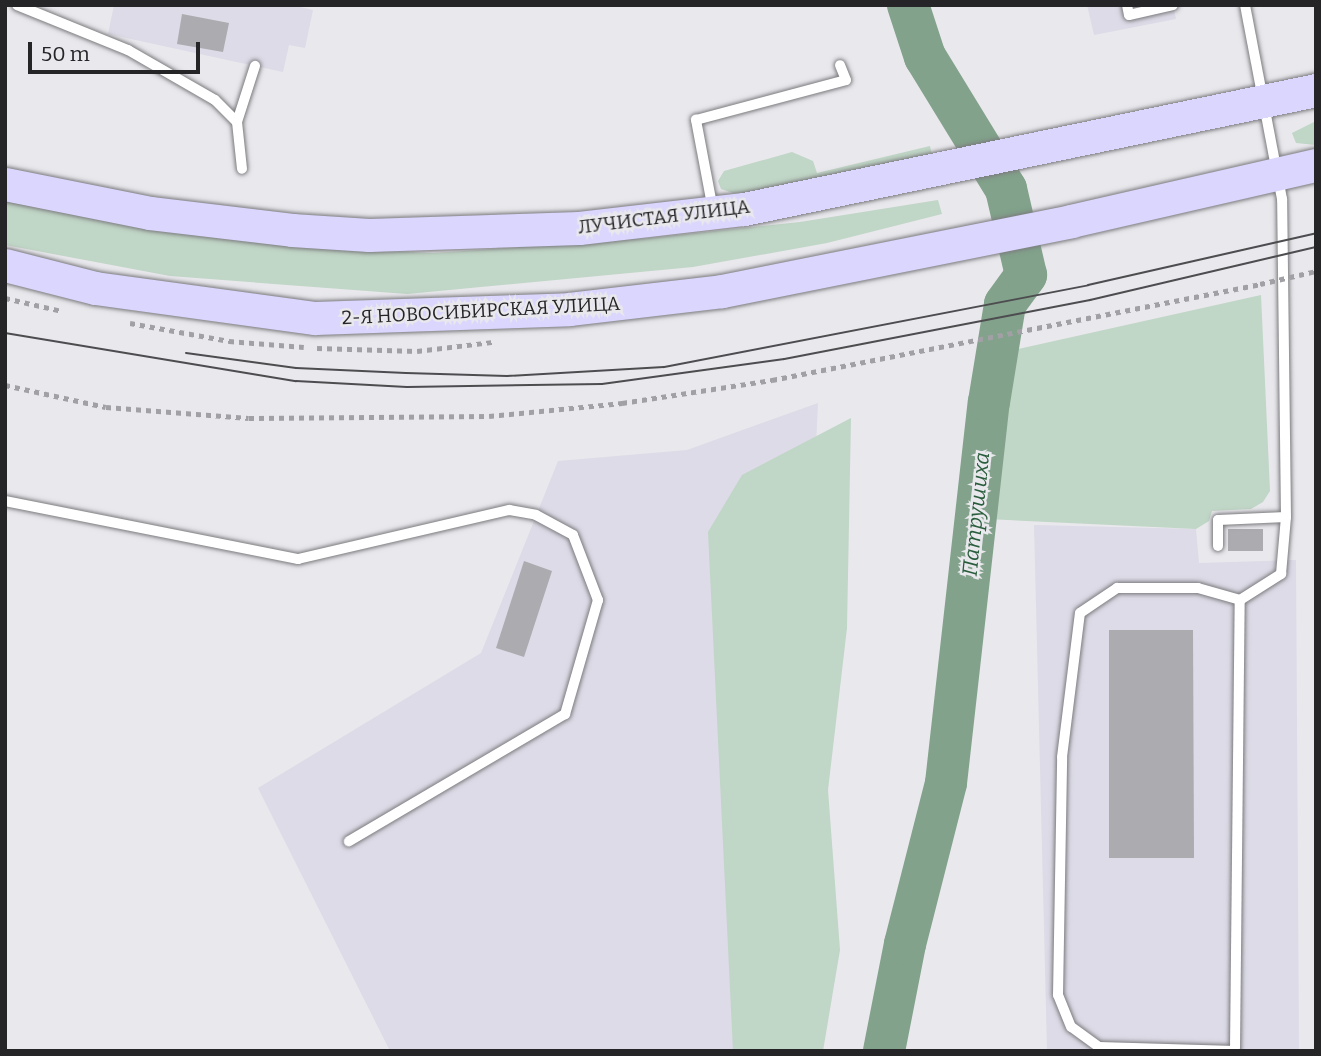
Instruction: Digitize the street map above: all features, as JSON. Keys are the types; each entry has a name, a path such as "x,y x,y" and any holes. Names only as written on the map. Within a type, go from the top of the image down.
{"main road":[{"name":"ЛУЧИСТАЯ УЛИЦА","path":"5,184 150,213 292,230 369,234 524,232 713,213 901,177 1070,138 1316,90"},
{"path":"1280,173 1316,165"},
{"name":"2-Я НОВОСИБИРСКАЯ УЛИЦА","path":"5,265 95,288 229,309 315,318 410,318 569,309 722,291 1071,221 1280,173"}],"lane":[{"path":"17,5 128,44 215,100 237,122"},
{"path":"1127,5 1129,15 1173,5"},
{"path":"1240,600 1235,1049 1099,1047 1071,1027 1058,995 1062,757 1080,613 1117,588 1198,588 1240,600 1281,574 1286,517 1280,173 1245,5"},
{"path":"713,213 696,120 846,80 840,65"},
{"path":"242,169 237,122 255,66"},
{"path":"5,501 298,559 509,510 536,515 573,534 598,600 565,714 349,841"},
{"path":"1218,546 1218,520 1286,517"}],"path":[{"path":"5,385 106,407 249,418 489,416 622,403 954,346 1316,271"}],"shaded area":[{"path":"114,5 291,5 313,10 305,48 289,45 283,72 108,34"},
{"path":"1087,5 1173,5 1176,19 1094,35"},
{"path":"818,403 787,1051 390,1051 258,788 481,653 558,461 687,450"},
{"path":"1034,525 1196,529 1199,563 1296,560 1299,1051 1047,1051"}],"green space":[{"path":"1316,121 1316,145 1296,143 1292,133"},
{"path":"930,146 932,155 797,186 736,194 721,189 718,181 724,171 792,152 813,161 817,173"},
{"path":"5,196 364,250 434,253 649,238 800,222 938,200 942,214 827,243 693,267 407,294 170,276 5,245"},
{"path":"1261,295 1270,491 1263,502 1251,509 1212,511 1209,521 1196,529 987,519 1009,351"},
{"path":"851,418 847,628 828,790 840,950 823,1051 733,1051 708,532 742,475"}],"building":[{"path":"182,14 229,23 223,52 177,44"},
{"path":"1228,529 1263,529 1263,551 1228,551"},
{"path":"524,561 552,571 524,657 496,648"},
{"path":"1109,630 1193,630 1194,858 1109,858"}],"waterway":[{"name":"Патрушиха","path":"884,1051 905,944 946,783 989,402 1005,304 1026,275 1006,189 925,57 908,5"}],"tram line":[{"path":"186,353 296,368 507,376 664,367 1088,285 1316,233"},
{"path":"5,333 296,381 407,387 602,384 784,359 1090,300 1316,247"}]}
